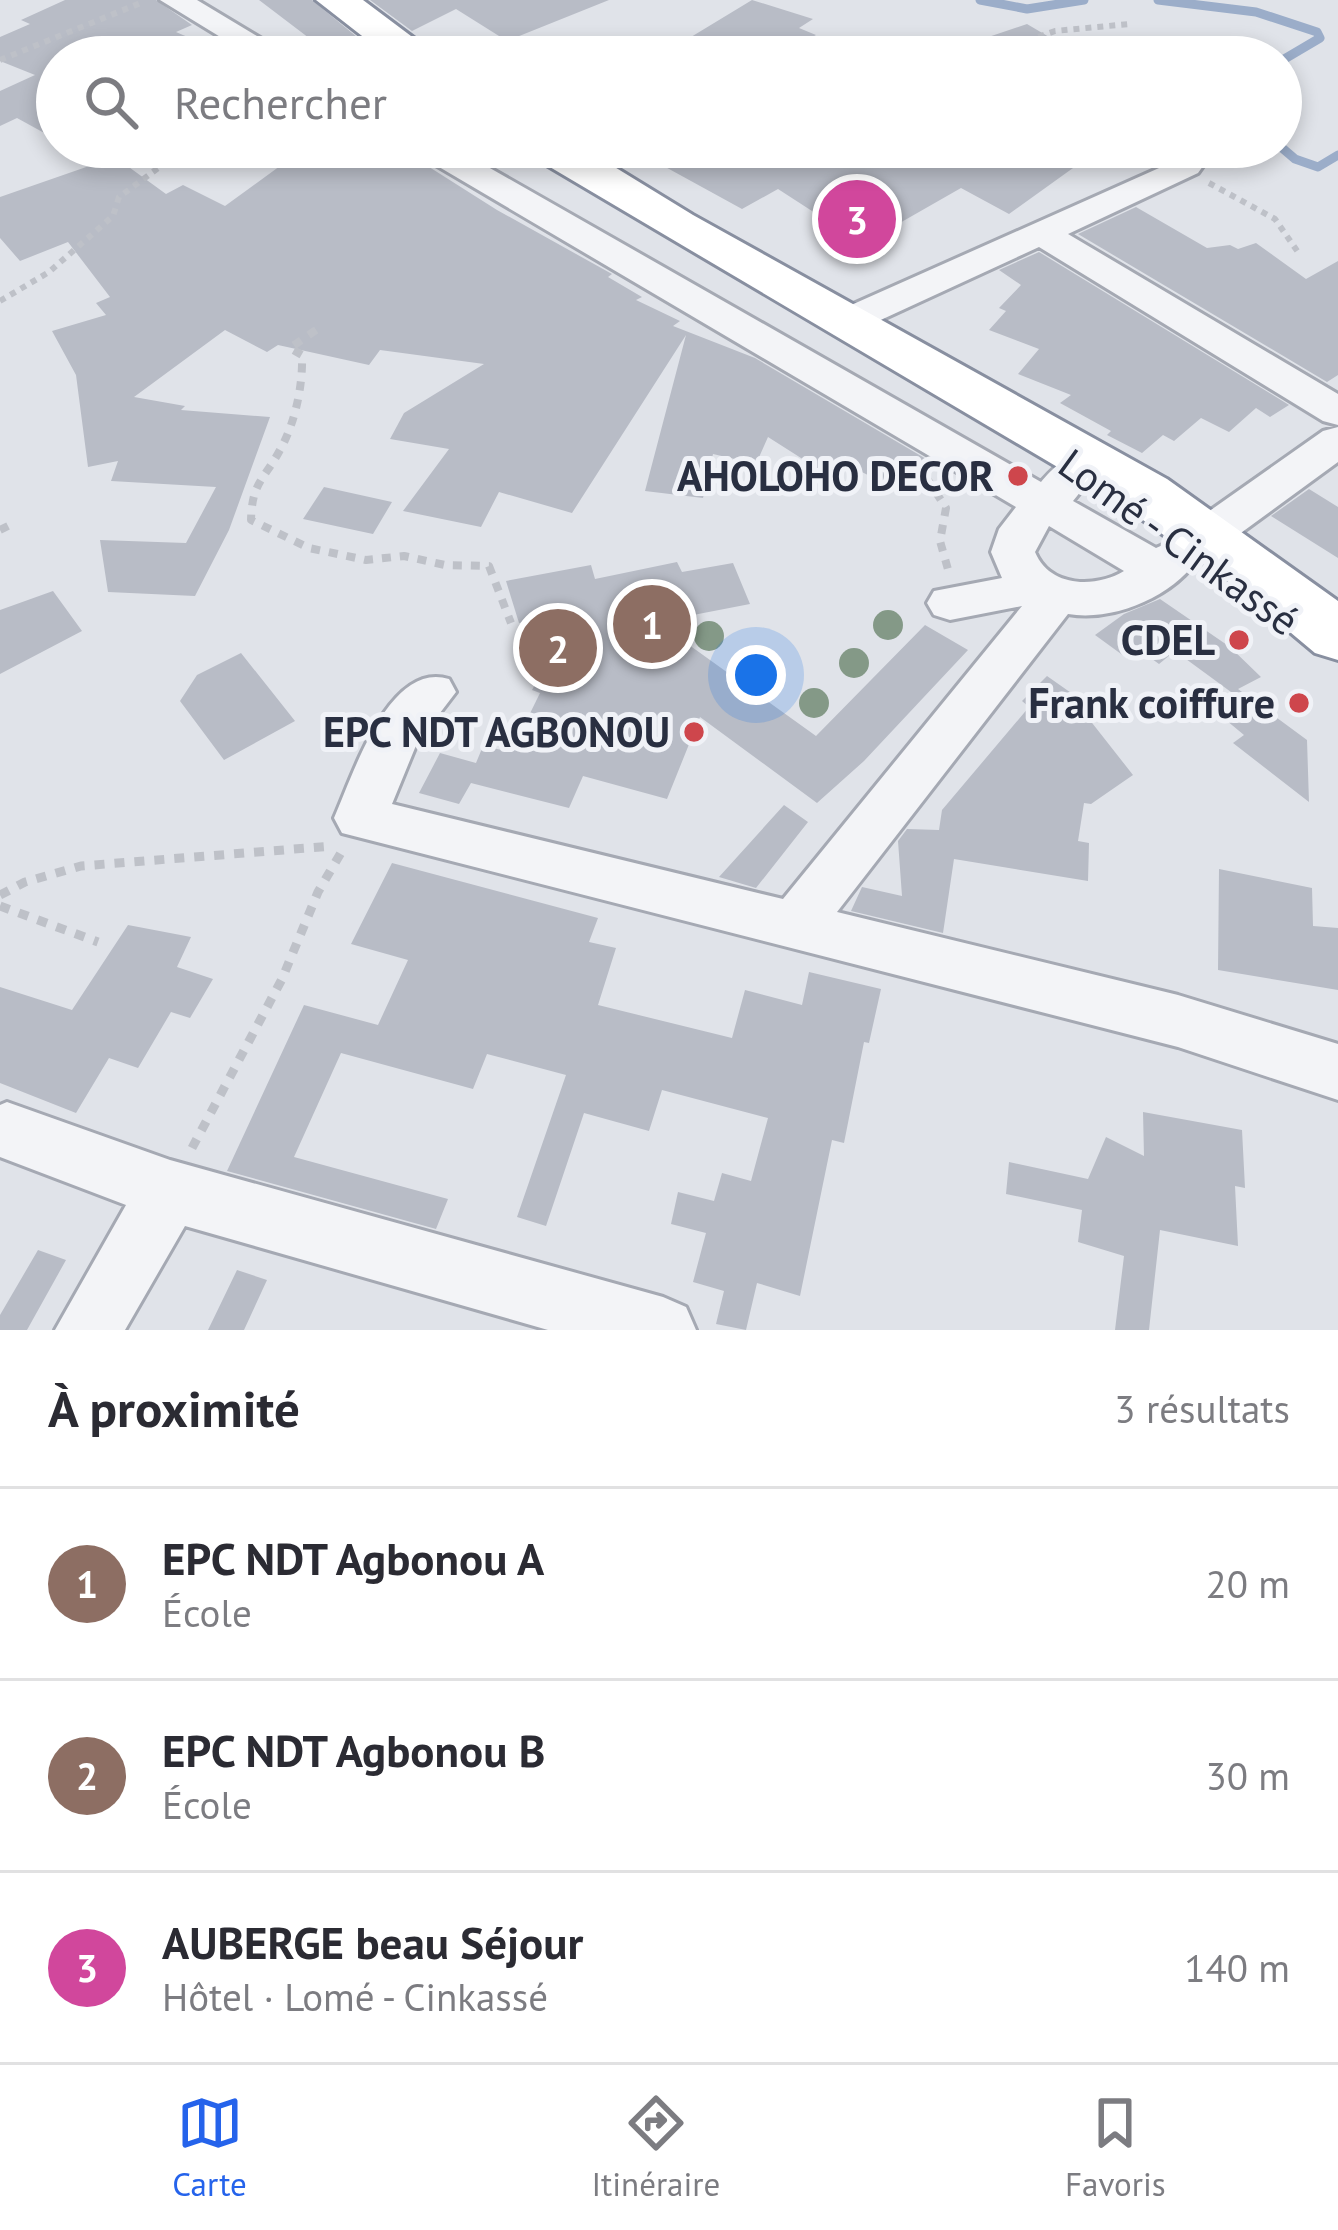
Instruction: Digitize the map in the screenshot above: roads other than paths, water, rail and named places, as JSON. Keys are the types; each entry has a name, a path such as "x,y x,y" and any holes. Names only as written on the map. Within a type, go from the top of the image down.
{"highway":[{"path":"336,0 387,36"},
{"path":"584,168 1030,428"},
{"name":"Lomé - Cinkassé","path":"1030,428 1060,487 1186,550 1338,636"},
{"name":"Lomé - Cinkassé","path":"1030,428 1090,459 1186,550 1338,664"}],"street":[{"path":"175,0 239,36"},
{"path":"465,168 913,429 1060,487 1017,536 1012,552 1021,572 1045,590"},
{"path":"844,322 1181,168"},
{"path":"1042,234 1338,412"},
{"path":"961,602 1045,590 1100,602 1116,598 1338,440"},
{"path":"794,926 1045,590"},
{"path":"432,692 396,733 360,818 1178,1021 1338,1072"},
{"path":"7,1132 170,1191 663,1330"},
{"path":"88,1330 170,1191"}],"waterway":[{"path":"980,0 1027,9 1084,0"},
{"path":"1158,0 1256,12 1317,32 1320,38 1302,49"},
{"path":"1302,161 1318,167 1338,155"}],"place":[{"name":"AUBERGE beau Séjour","path":"857,219"},
{"name":"AHOLOHO DECOR","path":"1018,476"},
{"name":"EPC NDT Agbonou A","path":"652,624"},
{"name":"CDEL","path":"1239,640"},
{"name":"EPC NDT Agbonou B","path":"558,648"},
{"name":"Frank coiffure","path":"1299,703"},
{"name":"EPC NDT AGBONOU","path":"694,732"}]}
